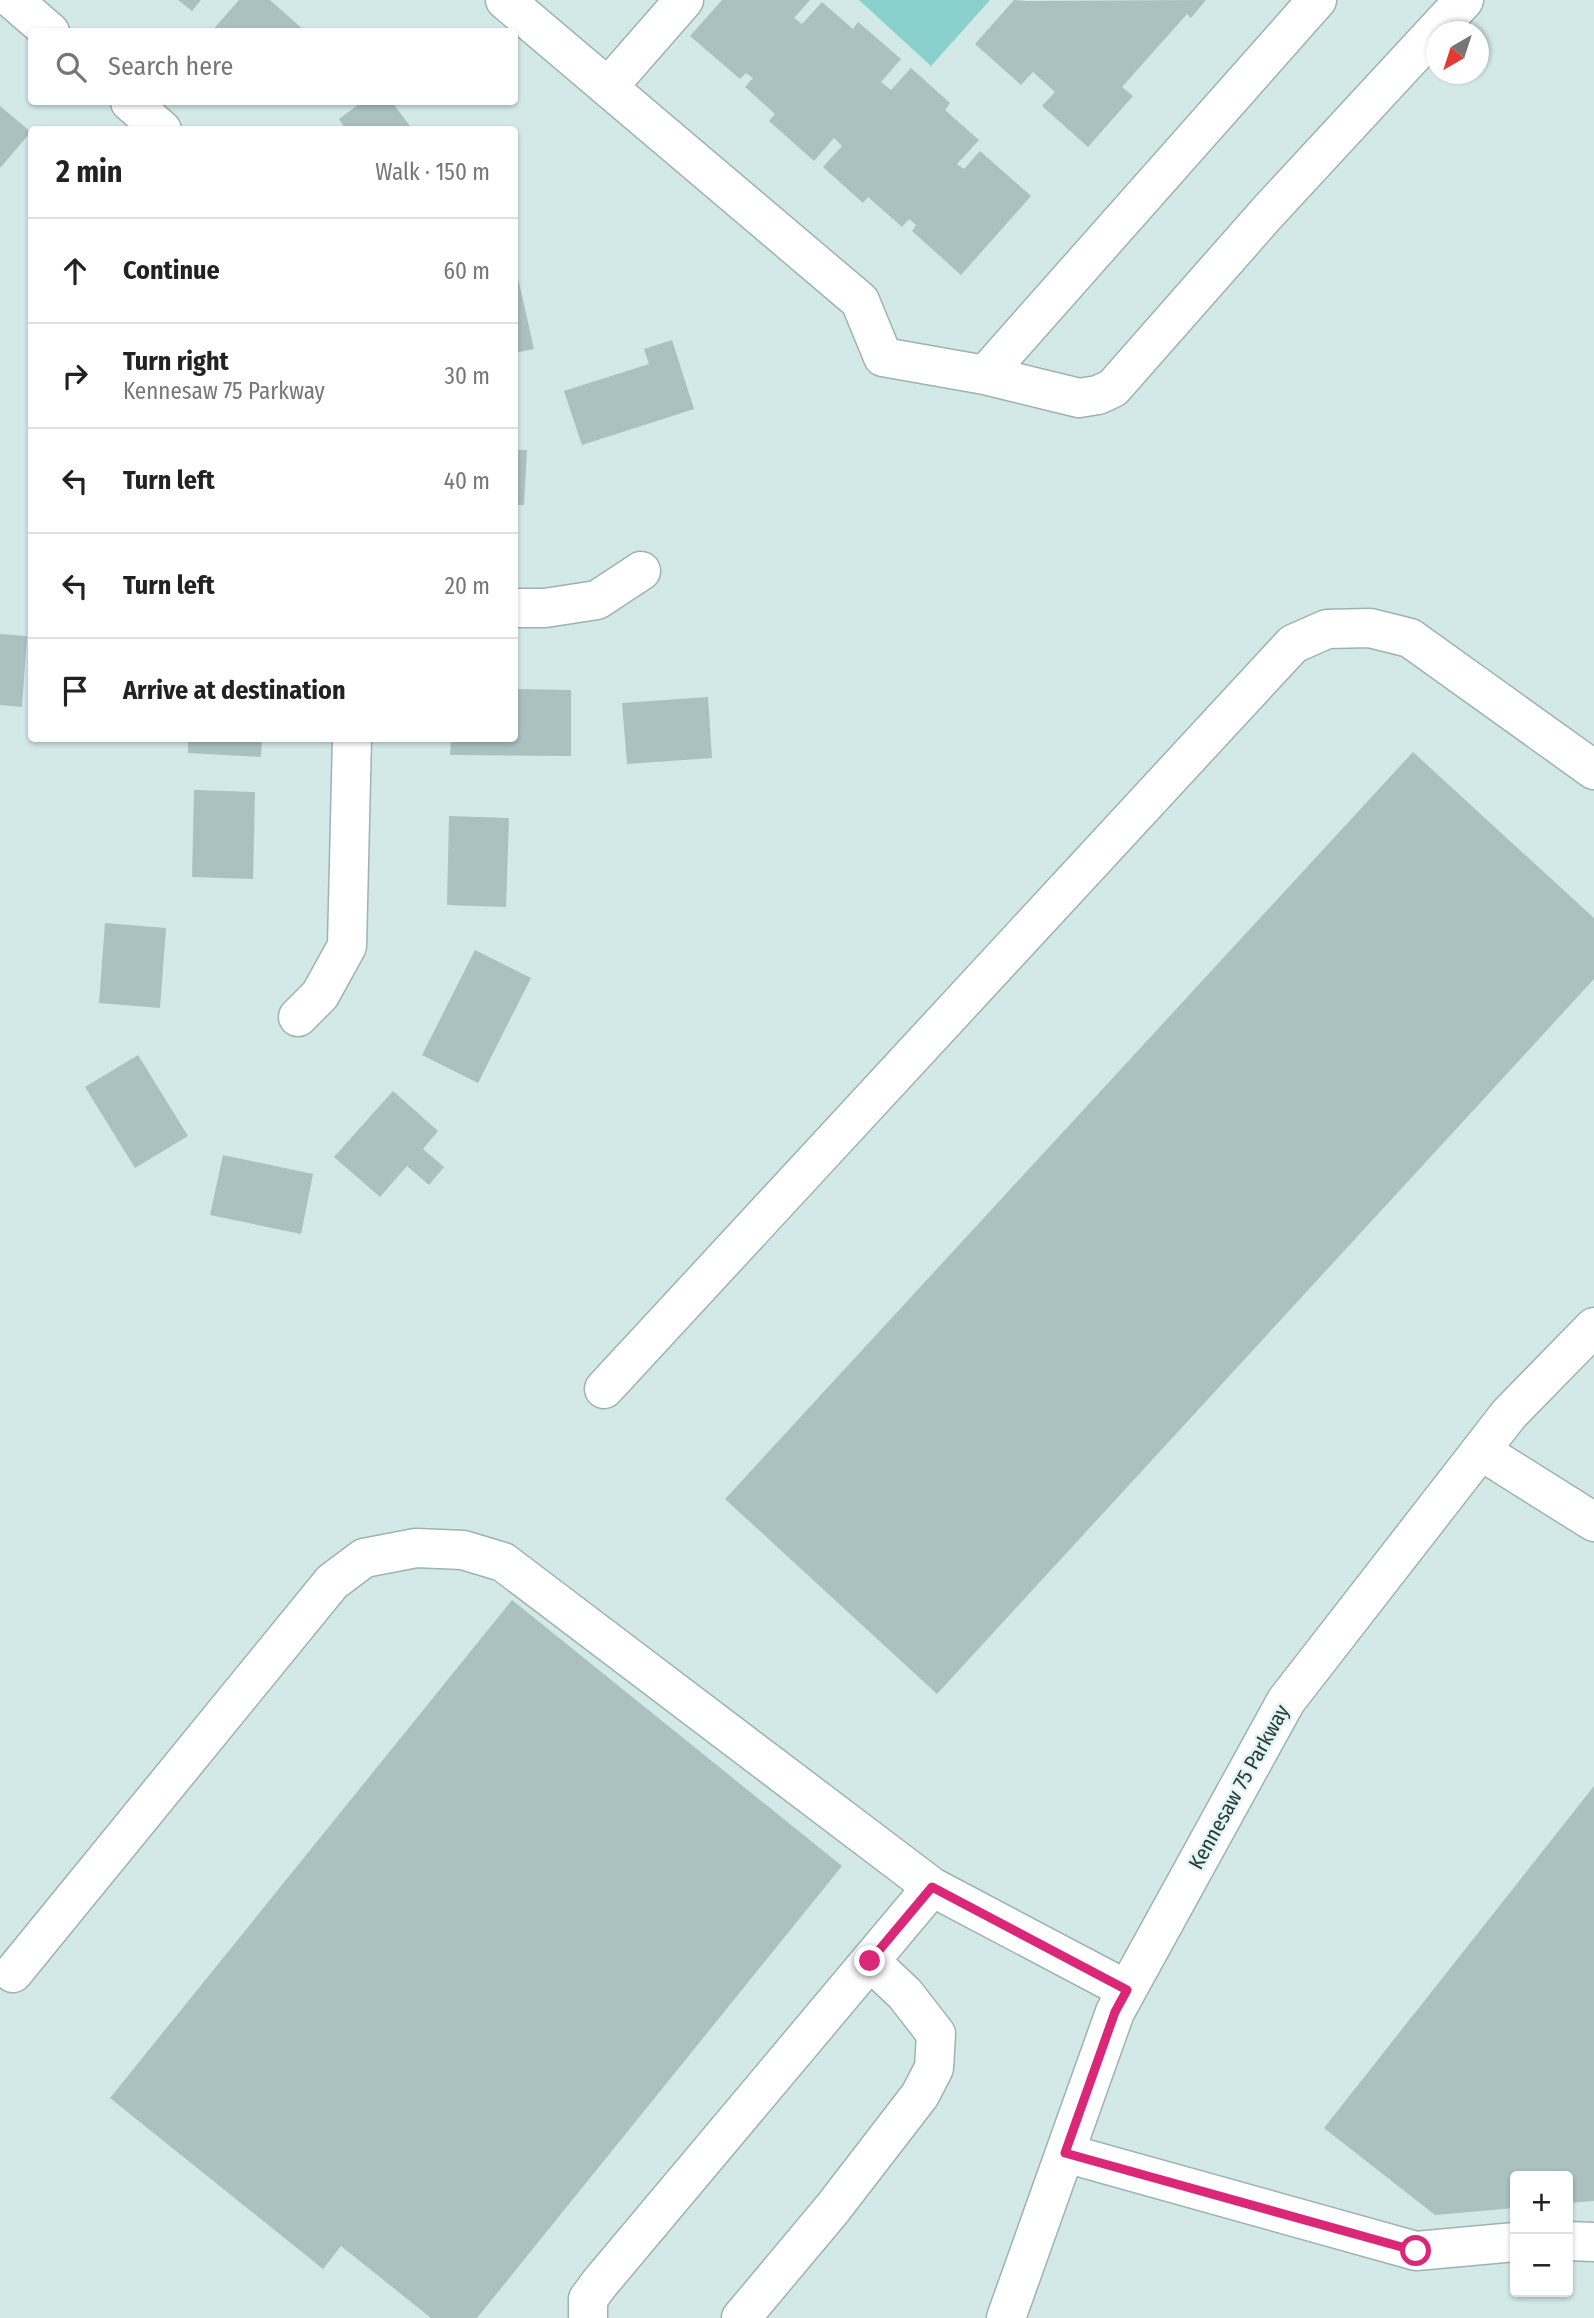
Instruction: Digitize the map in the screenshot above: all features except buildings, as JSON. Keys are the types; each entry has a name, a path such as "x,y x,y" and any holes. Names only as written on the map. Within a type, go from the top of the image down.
{"street":[{"path":"13,0 45,28"},
{"path":"505,0 860,301 883,356 985,375 1079,398 1098,395 1113,388 1267,214 1464,0"},
{"path":"608,87 684,0"},
{"path":"985,375 1317,0"},
{"path":"133,105 157,126"},
{"path":"518,608 545,608 597,600 641,571"},
{"path":"604,1389 1293,644 1327,629 1370,628 1410,638 1594,770"},
{"path":"298,1017 320,995 348,946 352,742"},
{"name":"Kennesaw 75 Parkway","path":"1006,2318 1115,2012 1286,1701 1509,1414 1594,1327"},
{"path":"1481,1451 1594,1521"},
{"path":"13,1973 332,1582 363,1558 415,1548 463,1550 503,1562 932,1887 1127,1990"},
{"path":"588,2318 588,2299 599,2284 932,1887"},
{"path":"741,2318 857,2177 920,2095 934,2068 936,2034 905,1994 870,1961"},
{"path":"1065,2153 1416,2251 1510,2242"},
{"path":"1573,2241 1594,2242"}],"shaded area":[{"path":"859,0 990,0 931,66"}],"route":[{"path":"870,1961 932,1887 1127,1990 1115,2012 1065,2153 1416,2251"}]}
